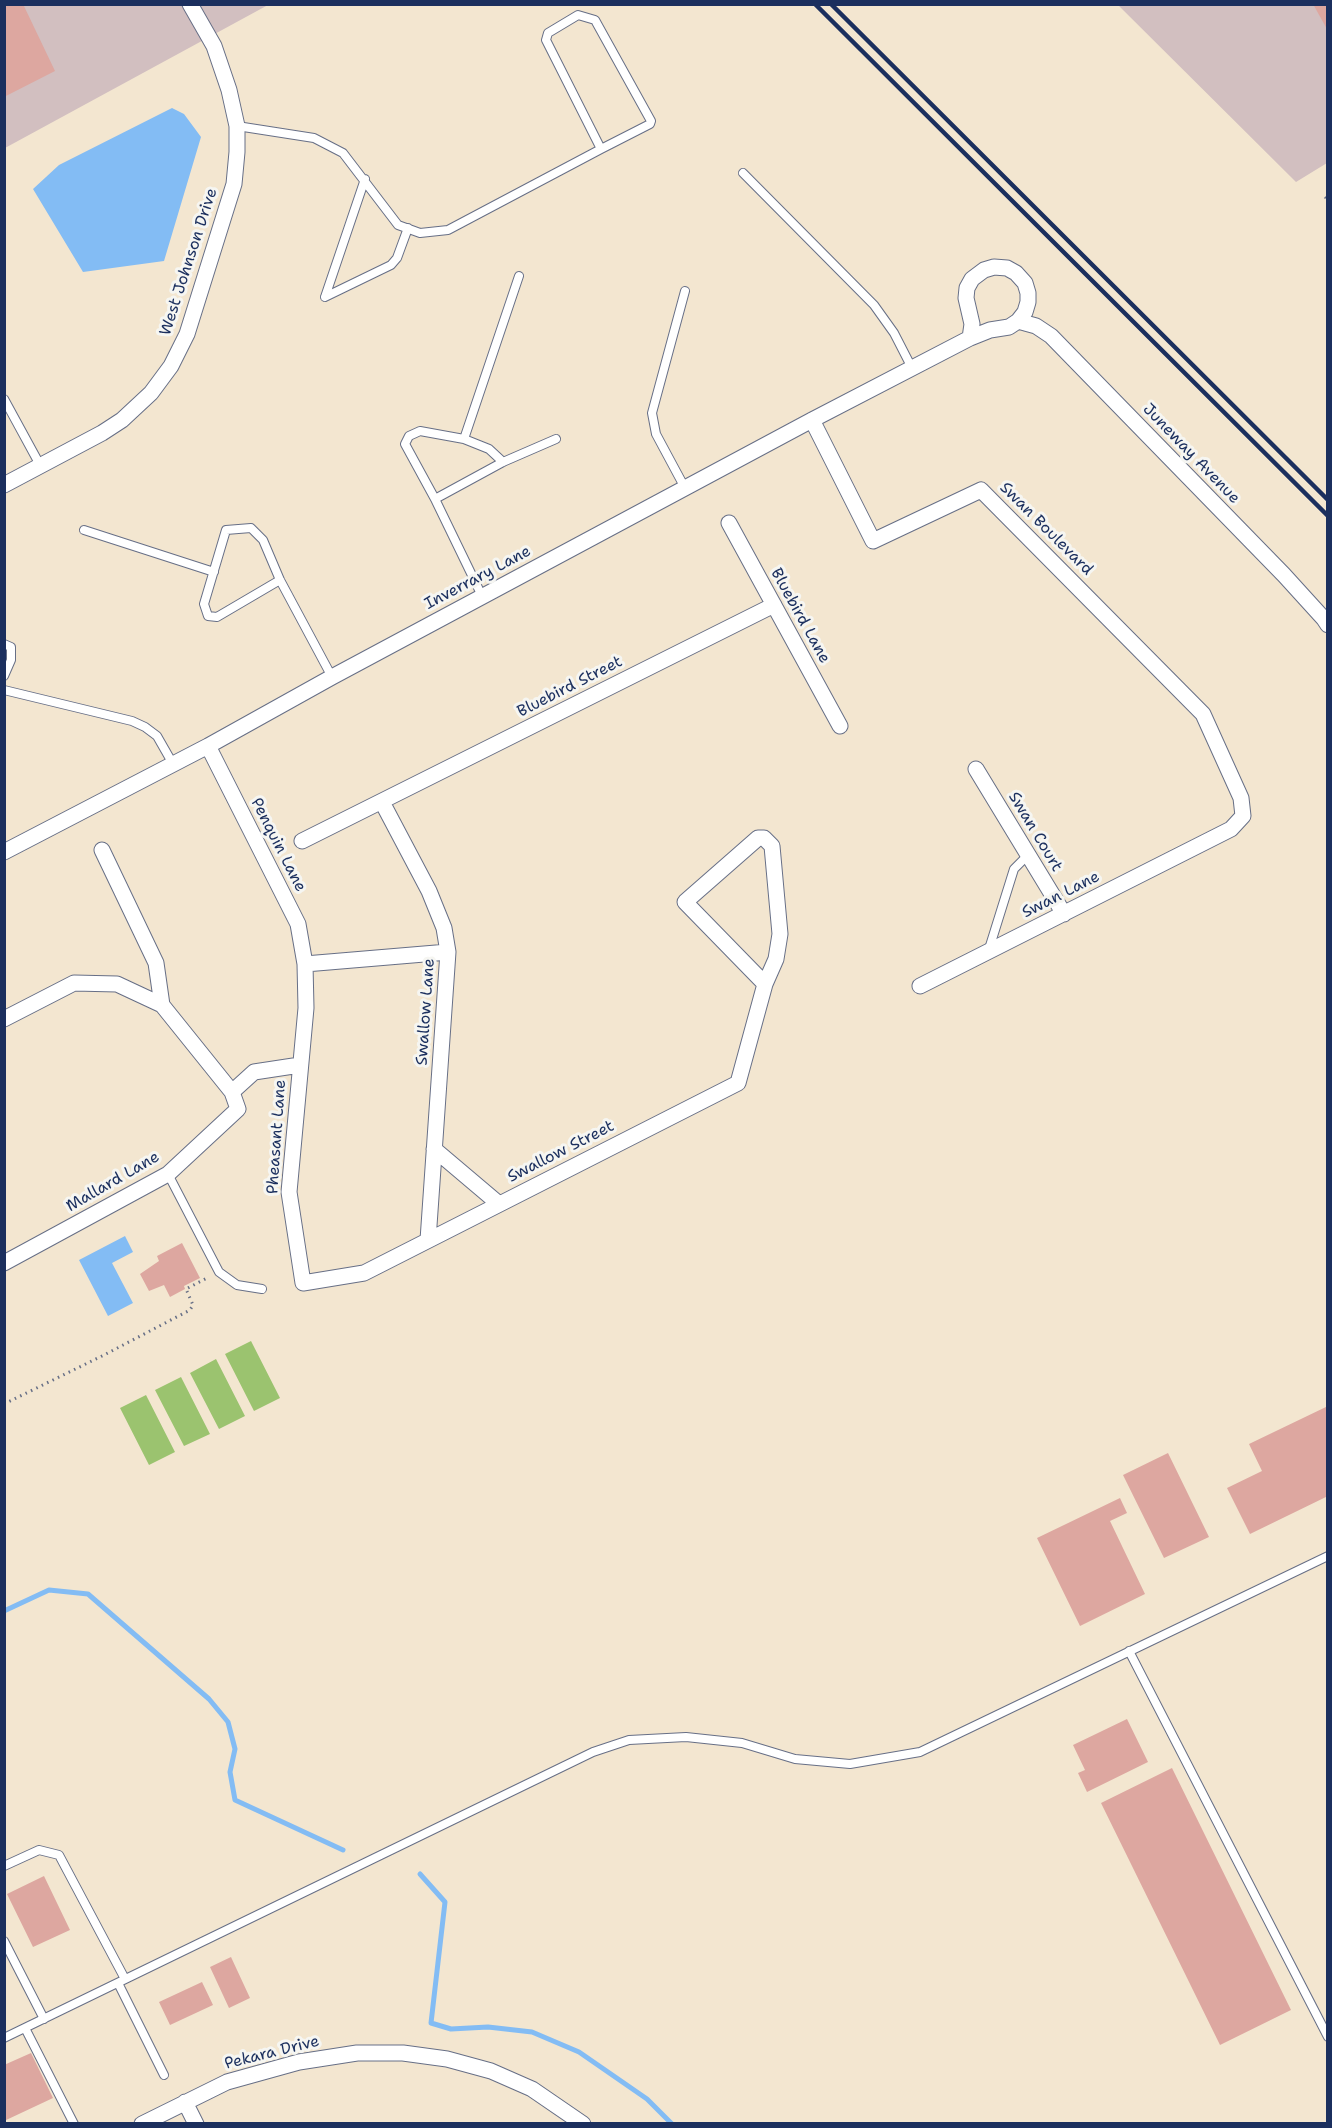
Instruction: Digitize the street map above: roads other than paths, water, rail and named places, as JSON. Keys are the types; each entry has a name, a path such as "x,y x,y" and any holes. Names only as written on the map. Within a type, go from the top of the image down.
{"street":[{"name":"West Johnson Drive","path":"4,485 122,420 152,393 171,366 187,334 234,184 237,152 237,126 229,90 214,46 190,4"},
{"path":"970,338 972,324 966,298 967,288 972,279 984,270 994,267 1007,268 1016,273 1025,283 1028,302 1025,312 1018,321"},
{"name":"Inverrary Lane","path":"4,852 208,746 482,596 812,420 970,338 990,330 1009,327 1018,321"},
{"name":"Juneway Avenue","path":"1018,321 1036,326 1051,336 1284,575 1328,626"},
{"name":"Swan Boulevard","path":"812,420 873,541 981,489 1162,673"},
{"name":"Bluebird Lane","path":"729,523 840,726"},
{"name":"Bluebird Street","path":"302,841 774,605"},
{"name":"Swan Lane","path":"920,986 1231,829 1243,816 1241,798 1203,714 1162,673"},
{"name":"Penquin Lane","path":"208,746 298,924 305,964 306,1008 300,1065"},
{"name":"Swan Court","path":"976,769 1064,914"},
{"name":"Swallow Lane","path":"382,802 429,891 444,928 448,952 428,1240"},
{"name":"Swallow Street","path":"303,1283 364,1273 738,1083 765,984 776,959 780,934 772,846 765,838 759,838 685,902 765,984"},
{"path":"102,849 156,963 162,1005"},
{"path":"305,964 448,952"},
{"path":"4,1019 74,983 117,984 162,1005 232,1092 254,1072 300,1065"},
{"name":"Pheasant Lane","path":"300,1065 289,1192 303,1283"},
{"name":"Mallard Lane","path":"4,1263 168,1174 238,1109 232,1092"},
{"path":"434,1149 499,1204"},
{"name":"Pekara Drive","path":"142,2124 227,2082 299,2062 357,2053 403,2053 447,2059 491,2072 532,2090 583,2124"},
{"path":"185,2102 196,2124"}],"lane":[{"path":"237,126 314,138 343,153 398,225 420,233 448,230 650,124 651,121 595,20 579,15 548,33 546,40 601,149"},
{"path":"743,173 874,305 894,333 912,368"},
{"path":"365,179 325,297 392,265 397,258 408,228"},
{"path":"464,440 519,276"},
{"path":"685,291 651,413 656,434 685,488"},
{"path":"4,399 40,465"},
{"path":"482,596 435,499 405,444 409,436 420,431 464,440 489,449 503,462"},
{"path":"435,499 503,462 556,439"},
{"path":"280,580 217,617 208,616 204,604 226,530 250,528 263,540 280,580 332,677"},
{"path":"84,530 214,572"},
{"path":"4,644 11,647 11,660 4,676"},
{"path":"4,690 132,721 157,736 173,764"},
{"path":"988,952 1014,869 1028,855"},
{"path":"168,1174 219,1272 237,1285 262,1289"},
{"path":"4,2038 592,1752 629,1740 686,1737 742,1743 795,1759 850,1764 921,1752 1328,1556"},
{"path":"1129,1651 1328,2037"},
{"path":"4,1866 39,1850 59,1855 164,2075"},
{"path":"4,1941 44,2019"},
{"path":"25,2028 74,2124"}],"water":[{"path":"172,108 184,114 201,137 164,261 83,272 33,189 59,165"},
{"path":"125,1236 133,1252 112,1263 133,1303 108,1316 79,1260"}],"waterway":[{"path":"4,1611 49,1590 88,1594 209,1699 228,1722 235,1749 230,1772 235,1800 343,1850"},
{"path":"420,1874 445,1902 431,2023 451,2029 488,2027 532,2032 579,2052 647,2099 672,2124"}],"railway":[{"path":"815,4 1328,516"},
{"path":"831,4 1328,500"}]}
